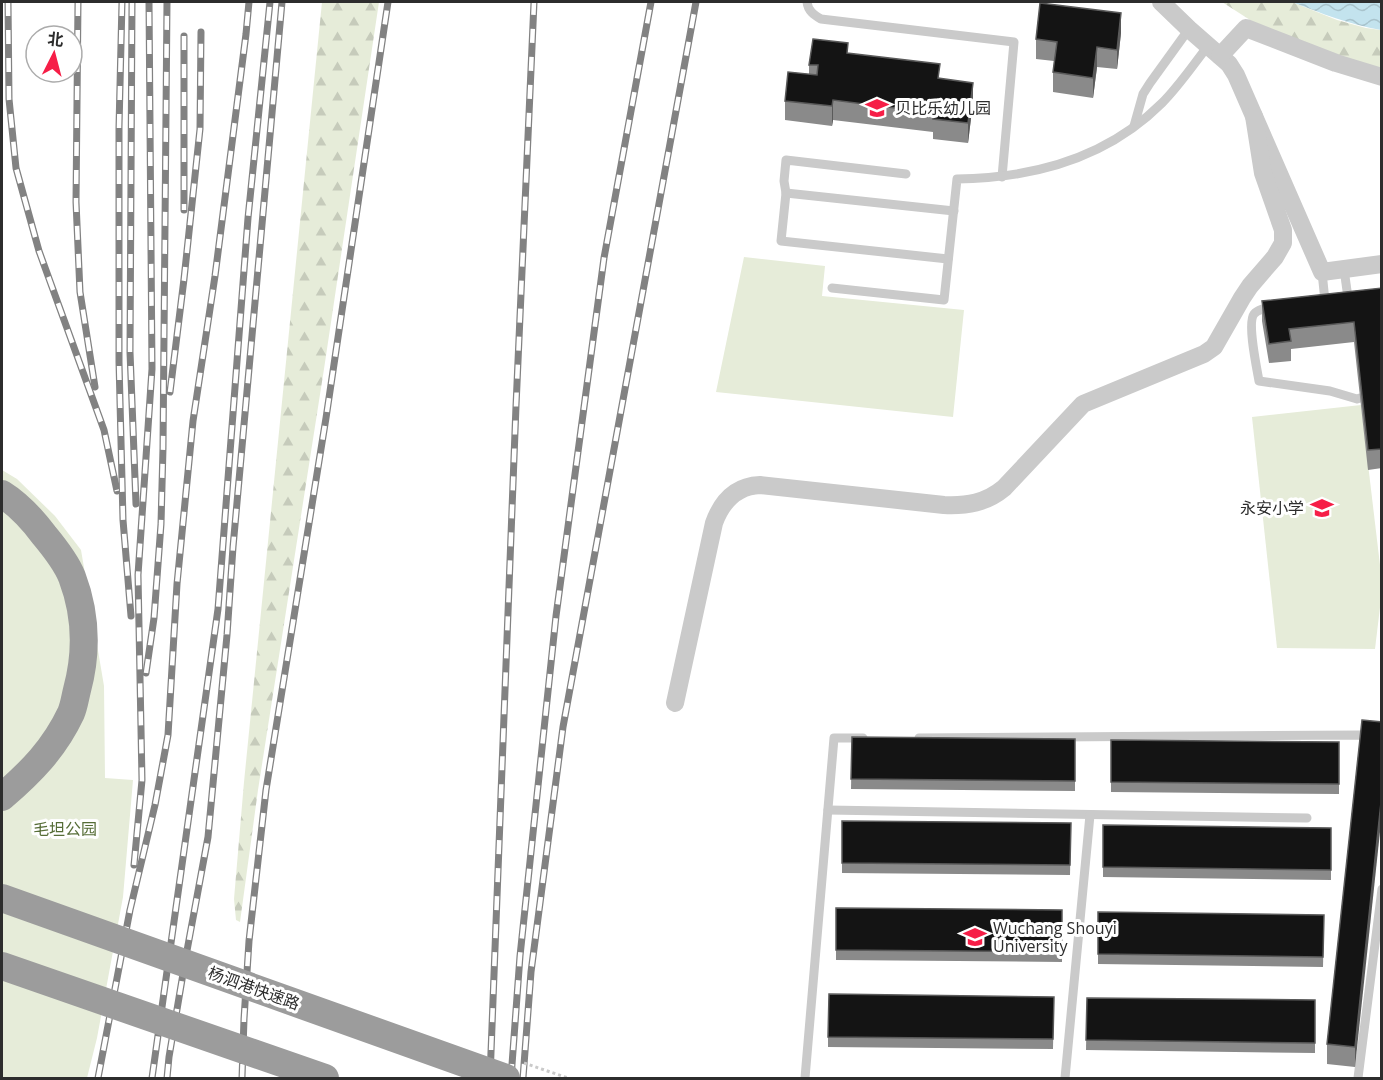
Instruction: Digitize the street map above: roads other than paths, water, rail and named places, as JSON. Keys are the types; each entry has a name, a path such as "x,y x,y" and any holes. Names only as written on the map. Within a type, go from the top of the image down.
{"highway":[{"path":"2,494 34,521 54,546 72,576 82,612 84,642 82,675 72,711 50,749 26,777 2,797"},
{"name":"杨泗港快速路","path":"2,898 506,1078"},
{"path":"2,966 325,1078"}],"street":[{"path":"1161,2 1229,64 1236,75 1322,272 1382,264"},
{"path":"1214,51 1246,28 1336,63 1382,77"},
{"path":"675,703 714,523 733,494 750,486 760,485 960,506 985,501 1004,488 1083,404 1204,354 1214,347 1242,298 1275,257 1283,243 1283,230 1263,174 1254,116"}],"lane":[{"path":"807,2 810,11 821,20 1014,42 1002,177"},
{"path":"1134,126 1143,94 1189,29"},
{"path":"832,288 944,300 957,179 1002,177 1057,165 1106,146 1161,104 1214,51"},
{"path":"906,174 786,160 784,181 786,193 781,241 948,259"},
{"path":"786,193 954,211"},
{"path":"1344,269 1348,298"},
{"path":"1322,272 1320,301 1359,297"},
{"path":"1286,306 1265,308 1252,317 1251,330 1259,381 1330,391 1360,398"},
{"path":"906,738 1382,736"},
{"path":"805,1078 834,738 870,738"},
{"path":"828,810 1307,818"},
{"path":"1065,1078 1090,815"},
{"path":"1358,1078 1382,889"}],"water":[{"path":"1292,2 1381,2 1381,30 1347,22"}],"railway":[{"path":"8,2 9,99 16,168 39,251 104,430 117,491"},
{"path":"78,2 76,202 80,292 95,387"},
{"path":"122,2 119,127 119,362 123,520 131,616"},
{"path":"132,2 130,352 136,504"},
{"path":"134,865 142,780 138,575 152,369 149,2"},
{"path":"146,673 154,618 161,524 167,2"},
{"path":"98,1078 130,910 155,805 168,735 177,584 193,421 215,276 249,2"},
{"path":"152,1078 218,609 248,218 270,2"},
{"path":"167,1078 208,837 282,2"},
{"path":"242,1078 249,941 266,790 326,418 388,2"},
{"path":"490,1078 534,2"},
{"path":"511,1078 520,956 556,616 604,258 651,2"},
{"path":"523,1078 531,972 563,727 696,2"},
{"path":"170,392 200,129 201,32"},
{"path":"184,36 184,210"}],"place":[{"name":"贝比乐幼儿园","path":"877,108"},
{"name":"永安小学","path":"1322,508"},
{"name":"Wuchang Shouyi University","path":"975,937"}],"park label":[{"name":"毛坦公园","path":"65,829"}]}
